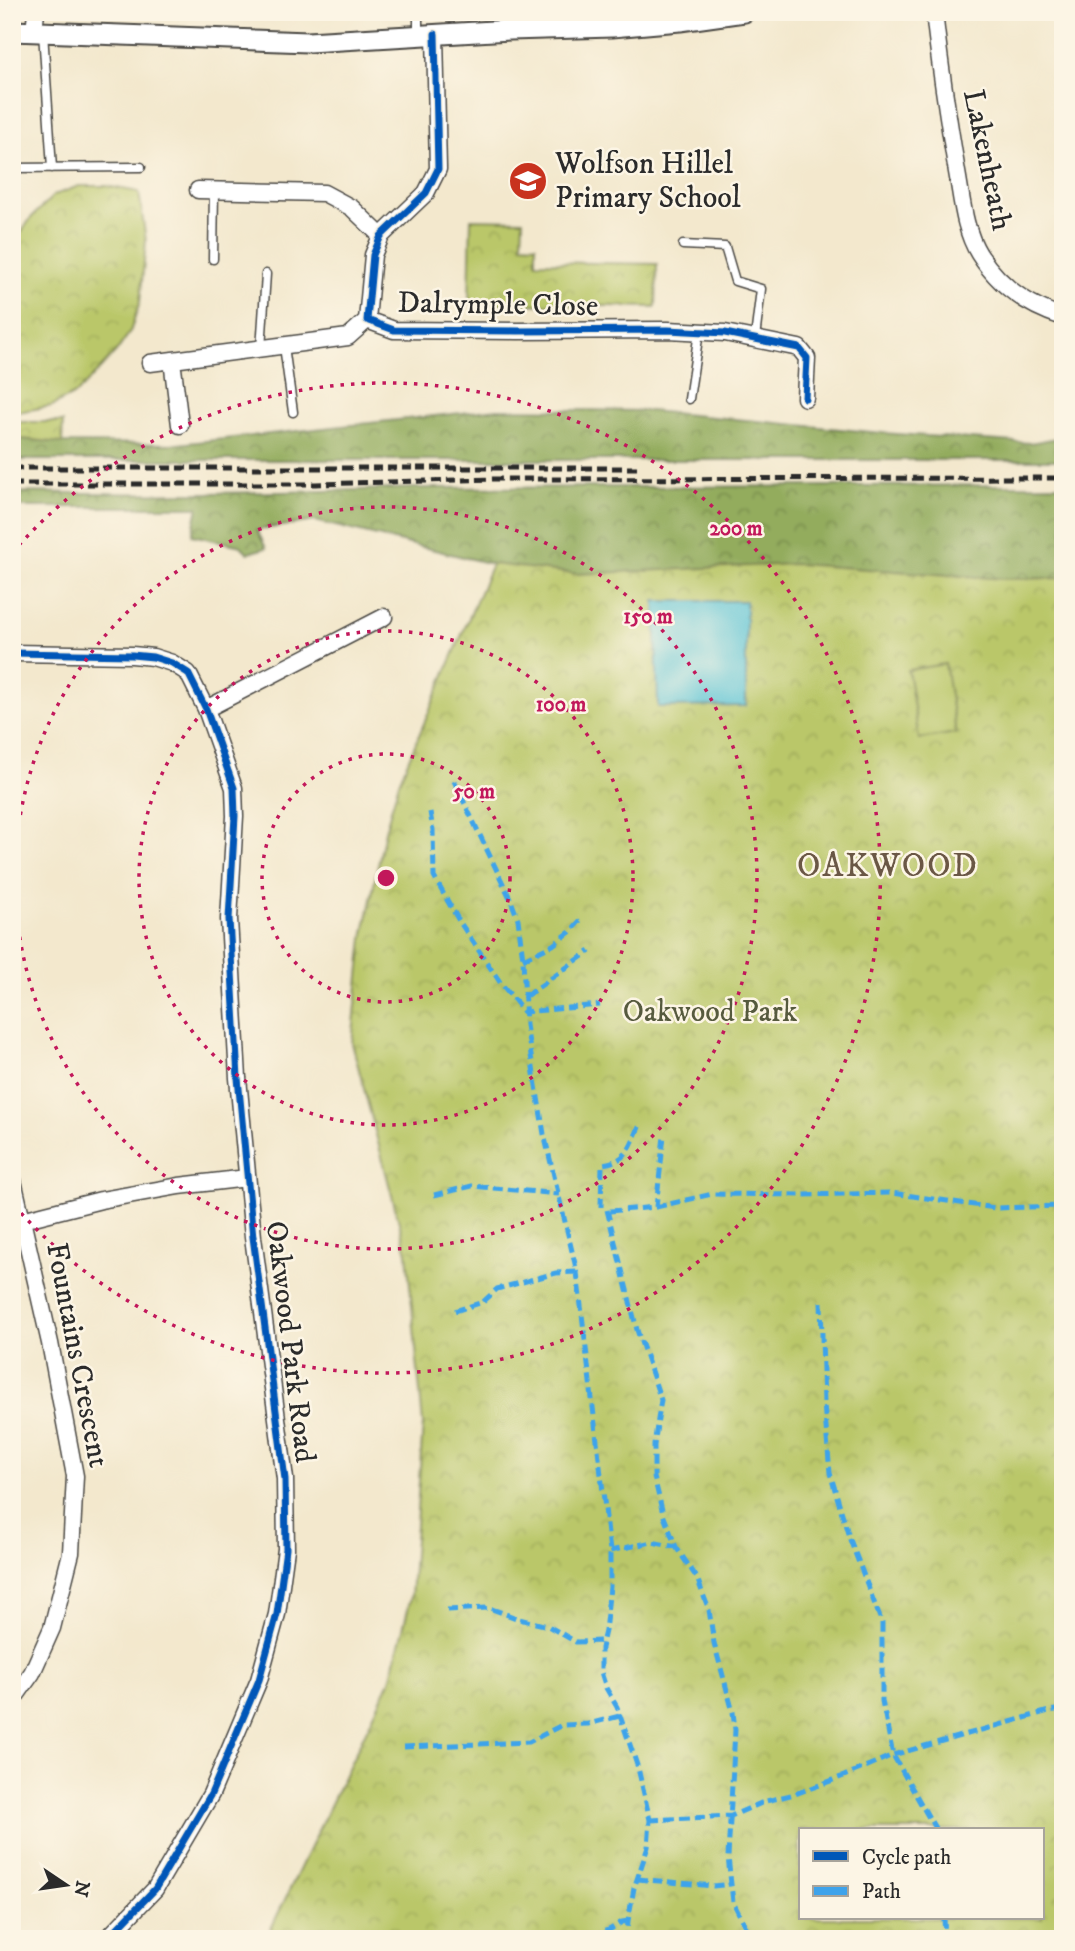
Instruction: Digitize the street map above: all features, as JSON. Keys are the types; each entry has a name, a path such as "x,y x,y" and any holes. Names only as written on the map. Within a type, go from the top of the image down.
{"street":[{"path":"12,31 38,25 308,42 427,35 510,21 612,27 680,17 744,12"},
{"name":"Lakenheath","path":"934,12 946,107 966,224 974,243 1001,283 1021,299 1050,314 1063,317"},
{"path":"206,190 324,194 352,208 381,236 426,192 438,169 427,35"},
{"name":"Dalrymple Close","path":"150,363 348,337 368,320 373,255 381,236"},
{"name":"Dalrymple Close","path":"368,320 394,330 668,330 755,338 799,348 807,358 805,398"},
{"path":"172,360 180,425"},
{"path":"206,709 384,617"},
{"name":"Oakwood Park Road","path":"12,653 104,653 153,657 172,663 188,673 206,709 234,788 229,919 238,1078 247,1178 285,1479 286,1549 277,1614 259,1680 211,1794 155,1889 107,1939"},
{"name":"Fountains Crescent","path":"12,1176 50,1343 75,1476 71,1553 52,1628 32,1673 12,1701"},
{"path":"22,1220 102,1200 166,1188 247,1178"}],"lane":[{"path":"418,12 427,35"},
{"path":"38,25 51,168"},
{"path":"12,168 141,167"},
{"path":"206,190 213,259"},
{"path":"683,245 724,247 736,281 761,289 755,338"},
{"path":"261,349 267,274"},
{"path":"689,399 699,332"},
{"path":"284,346 293,412"}],"green space":[{"path":"79,186 106,186 139,192 146,241 140,302 130,332 116,352 77,393 52,406 18,412 12,409 12,246 31,218 54,195"},
{"path":"471,219 523,220 522,244 536,245 536,262 657,264 656,307 469,303"},
{"path":"498,409 650,411 882,433 1030,443 1063,437 1063,460 12,460 12,438 62,443 178,444"},
{"path":"12,419 20,422 63,422 62,443 12,438"},
{"path":"1063,485 1063,578 1004,579 796,564 578,574 492,564 315,521 257,530 266,548 248,553 241,546 192,535 198,507 17,507 16,517 12,517 12,492"},
{"name":"Oakwood Park","path":"492,564 578,574 796,564 1004,579 1063,578 1063,1939 266,1939 390,1681 411,1597 423,1424 407,1253 352,1043 363,938 385,831 399,782"},
{"path":"945,664 956,733 919,739 908,670"}],"water":[{"path":"655,601 746,601 746,706 658,707"}],"railway":[{"path":"12,468 642,468"},
{"path":"12,484 316,484 496,479 1063,478"}],"marked path":[{"path":"454,781 518,919 526,1025 544,1134 577,1272 610,1551 610,1587 601,1648 601,1672 606,1688 617,1707 638,1768 650,1820 648,1847 634,1888 627,1939"},
{"path":"430,812 434,877 459,921 524,1012 600,1005"},
{"path":"523,959 553,945 583,917"},
{"path":"526,996 590,951"},
{"path":"601,1207 602,1164 624,1156 641,1123"},
{"path":"610,1211 656,1207 664,1136"},
{"path":"434,1195 472,1186 559,1194"},
{"path":"656,1207 712,1194 892,1193 995,1208 1063,1206"},
{"path":"607,1210 637,1330 661,1400 654,1445 654,1477 663,1514 676,1547 697,1578 709,1610 714,1643 733,1712 735,1730 728,1857 733,1902 752,1939"},
{"path":"455,1311 483,1302 497,1289 556,1273 577,1272"},
{"path":"821,1302 824,1404 830,1473 849,1537 882,1623 882,1701 893,1755 935,1828"},
{"path":"610,1551 652,1542 676,1547"},
{"path":"447,1610 489,1608 548,1626 576,1642 603,1641"},
{"path":"650,1820 731,1816 766,1801 795,1794 844,1776 893,1755 1063,1709"},
{"path":"404,1747 529,1742 562,1725 588,1724 620,1716"},
{"path":"638,1879 713,1886 731,1884"},
{"path":"944,1920 945,1939"},
{"path":"500,1939 589,1935 628,1921"}],"cycle path":[{"path":"435,34 438,169 426,193 381,236 373,255 367,320 394,330 668,330 725,333 799,348 807,358 805,398"},
{"path":"12,653 132,655 153,657 172,663 188,673 206,709 234,788 229,919 238,1078 253,1237 285,1479 286,1549 277,1614 259,1680 211,1794 155,1889 107,1939"}],"place":[{"name":"Wolfson Hillel Primary School","path":"528,181"}],"district":[{"name":"OAKWOOD","path":"888,866"}]}
